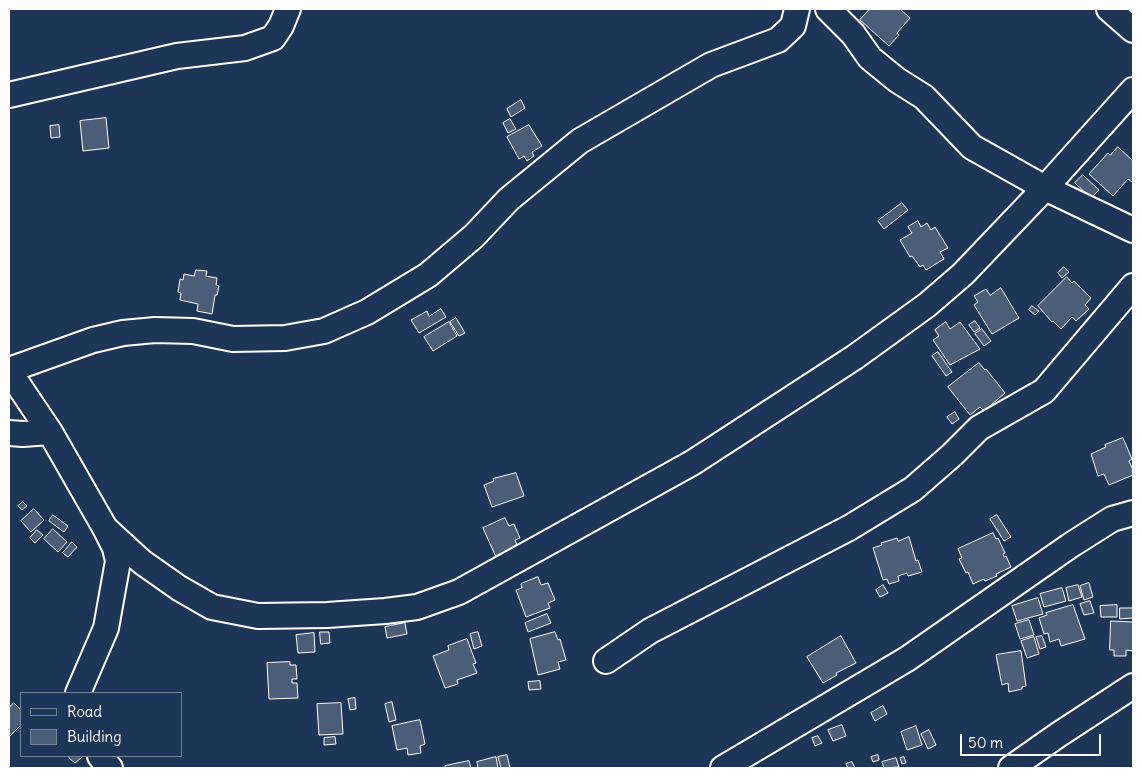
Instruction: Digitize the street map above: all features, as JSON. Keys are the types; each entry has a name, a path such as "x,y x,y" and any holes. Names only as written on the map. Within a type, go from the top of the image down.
{"street":[{"path":"9,95 177,56 245,48 273,38 281,26 288,9"},
{"path":"78,692 106,628 118,561 115,548 105,528 50,432 9,371 93,340 124,332 155,330 193,331 233,338 285,338 324,331 367,312 428,275 474,236 509,200 580,141 711,65 778,40 793,26 797,9"},
{"path":"828,9 852,34 870,58 897,80 924,97 972,147 1045,188 1133,230"},
{"path":"1109,9 1133,30"},
{"path":"105,528 142,562 178,588 212,607 258,616 327,615 385,611 417,607 459,592 692,463 855,357 927,305 963,274 1045,188 1133,90"},
{"path":"606,661 650,631 841,532 913,489 952,455 979,428 1044,391 1133,286"},
{"path":"9,433 50,432"},
{"path":"723,768 907,660 1071,545 1112,519 1133,513"},
{"path":"1011,768 1133,686"},
{"path":"101,757 110,768"}],"building":[{"path":"870,9 900,9 910,18 889,46 860,20"},
{"path":"521,100 525,108 511,117 507,109"},
{"path":"106,118 109,148 83,151 80,121"},
{"path":"510,119 516,129 508,133 503,123"},
{"path":"59,125 60,137 51,138 50,126"},
{"path":"529,125 542,146 532,152 534,156 527,161 524,156 519,159 507,137"},
{"path":"1118,147 1133,161 1133,181 1128,179 1113,196 1089,174 1108,153 1110,155"},
{"path":"1083,175 1099,190 1091,198 1075,183"},
{"path":"902,203 908,210 884,229 878,221"},
{"path":"918,221 921,227 927,223 931,230 935,227 948,248 940,252 944,259 926,270 923,265 920,267 912,256 910,257 900,240 912,233 908,227"},
{"path":"1064,267 1069,272 1062,278 1058,273"},
{"path":"196,270 207,271 206,276 217,278 216,285 219,286 217,295 215,295 212,314 197,311 198,304 180,300 181,293 178,292 180,279 183,280 184,274 194,276"},
{"path":"1067,277 1072,283 1074,281 1091,298 1085,305 1089,309 1076,321 1072,317 1061,329 1038,306"},
{"path":"1001,288 1019,318 992,334 974,305 978,302 974,296 986,289 990,295"},
{"path":"1032,306 1039,311 1035,315 1029,310"},
{"path":"441,309 446,317 419,333 411,320 427,311 429,316"},
{"path":"456,318 465,333 459,336 450,322"},
{"path":"975,321 980,328 974,332 969,325"},
{"path":"449,322 457,336 433,351 424,337"},
{"path":"946,322 950,329 960,322 980,349 950,365 933,340 939,336 935,330"},
{"path":"982,329 991,341 984,346 975,334"},
{"path":"938,352 952,372 946,376 932,356"},
{"path":"979,363 1005,393 984,411 980,407 970,415 948,387"},
{"path":"955,412 959,419 952,424 947,417"},
{"path":"1123,438 1132,459 1129,461 1133,475 1109,485 1104,474 1098,476 1091,454 1106,447 1105,445"},
{"path":"516,473 524,496 492,507 484,485 494,481 493,479"},
{"path":"23,502 27,506 22,510 18,506"},
{"path":"34,509 44,520 31,532 21,521"},
{"path":"53,515 68,526 64,532 49,521"},
{"path":"997,515 1011,537 1004,541 990,519"},
{"path":"505,518 509,526 514,524 520,538 515,540 518,547 496,557 483,528"},
{"path":"53,529 67,542 58,552 44,539"},
{"path":"37,530 43,535 35,543 30,538"},
{"path":"993,533 996,539 998,538 1005,553 1003,554 1004,557 1006,556 1011,567 996,574 997,576 973,584 968,572 966,573 959,559 962,558 958,549"},
{"path":"909,537 916,561 918,560 922,572 908,576 907,573 898,576 899,581 889,584 887,579 883,580 873,548 882,545 881,543 897,538 898,541"},
{"path":"72,542 77,547 68,557 63,553"},
{"path":"538,577 541,585 548,583 555,600 548,603 550,608 526,617 516,590 522,588 521,584"},
{"path":"1089,583 1093,597 1084,600 1080,586"},
{"path":"883,585 888,593 880,597 876,590"},
{"path":"1078,585 1082,597 1069,601 1066,588"},
{"path":"1062,588 1066,601 1044,607 1040,594"},
{"path":"1038,598 1043,614 1017,621 1012,606"},
{"path":"1090,601 1094,613 1084,615 1080,604"},
{"path":"1073,605 1085,639 1061,646 1059,639 1050,642 1048,633 1044,634 1039,618 1047,615 1046,613"},
{"path":"1117,605 1117,617 1101,617 1100,606"},
{"path":"1120,608 1133,608 1133,618 1120,619"},
{"path":"547,614 551,623 528,632 525,623"},
{"path":"1029,620 1034,635 1020,639 1015,624"},
{"path":"1111,621 1133,622 1133,651 1126,650 1126,656 1114,656 1114,650 1110,650"},
{"path":"405,623 407,634 387,638 385,627"},
{"path":"320,632 329,632 330,643 321,644"},
{"path":"478,632 482,646 474,649 470,634"},
{"path":"555,632 558,640 560,639 566,660 558,662 560,669 538,675 530,639"},
{"path":"314,633 315,652 298,653 296,635"},
{"path":"841,636 856,663 836,673 837,675 823,683 807,657"},
{"path":"1042,636 1046,647 1040,649 1036,637"},
{"path":"1034,637 1039,654 1027,658 1021,641"},
{"path":"467,639 476,663 473,664 477,673 457,680 458,684 445,688 433,656 449,650 448,646"},
{"path":"1021,651 1026,686 1009,692 1008,683 1002,685 996,655"},
{"path":"290,662 290,665 296,665 297,679 292,679 292,683 297,683 298,698 269,699 267,663"},
{"path":"540,681 541,689 529,690 528,682"},
{"path":"355,698 356,709 350,710 348,699"},
{"path":"392,702 396,720 389,722 385,704"},
{"path":"14,703 20,709 20,726 9,737 9,708"},
{"path":"341,703 343,734 319,735 317,704"},
{"path":"883,706 887,714 875,721 871,713"},
{"path":"420,720 425,744 420,746 421,753 408,755 407,748 397,750 392,726"},
{"path":"842,725 846,736 833,741 828,730"},
{"path":"916,726 922,745 907,750 901,732"},
{"path":"929,730 936,745 928,749 921,734"},
{"path":"818,736 822,743 815,746 812,738"},
{"path":"335,737 336,744 324,745 324,738"},
{"path":"507,755 510,768 501,768 498,757"},
{"path":"878,755 879,760 873,762 871,757"},
{"path":"70,757 82,757 75,763"},
{"path":"496,757 498,768 478,768 477,762"},
{"path":"904,757 906,763 902,764 900,758"},
{"path":"896,758 899,767 884,768 882,762"},
{"path":"469,761 471,768 445,768 445,766"},
{"path":"852,762 855,768 848,768 846,764"}]}
